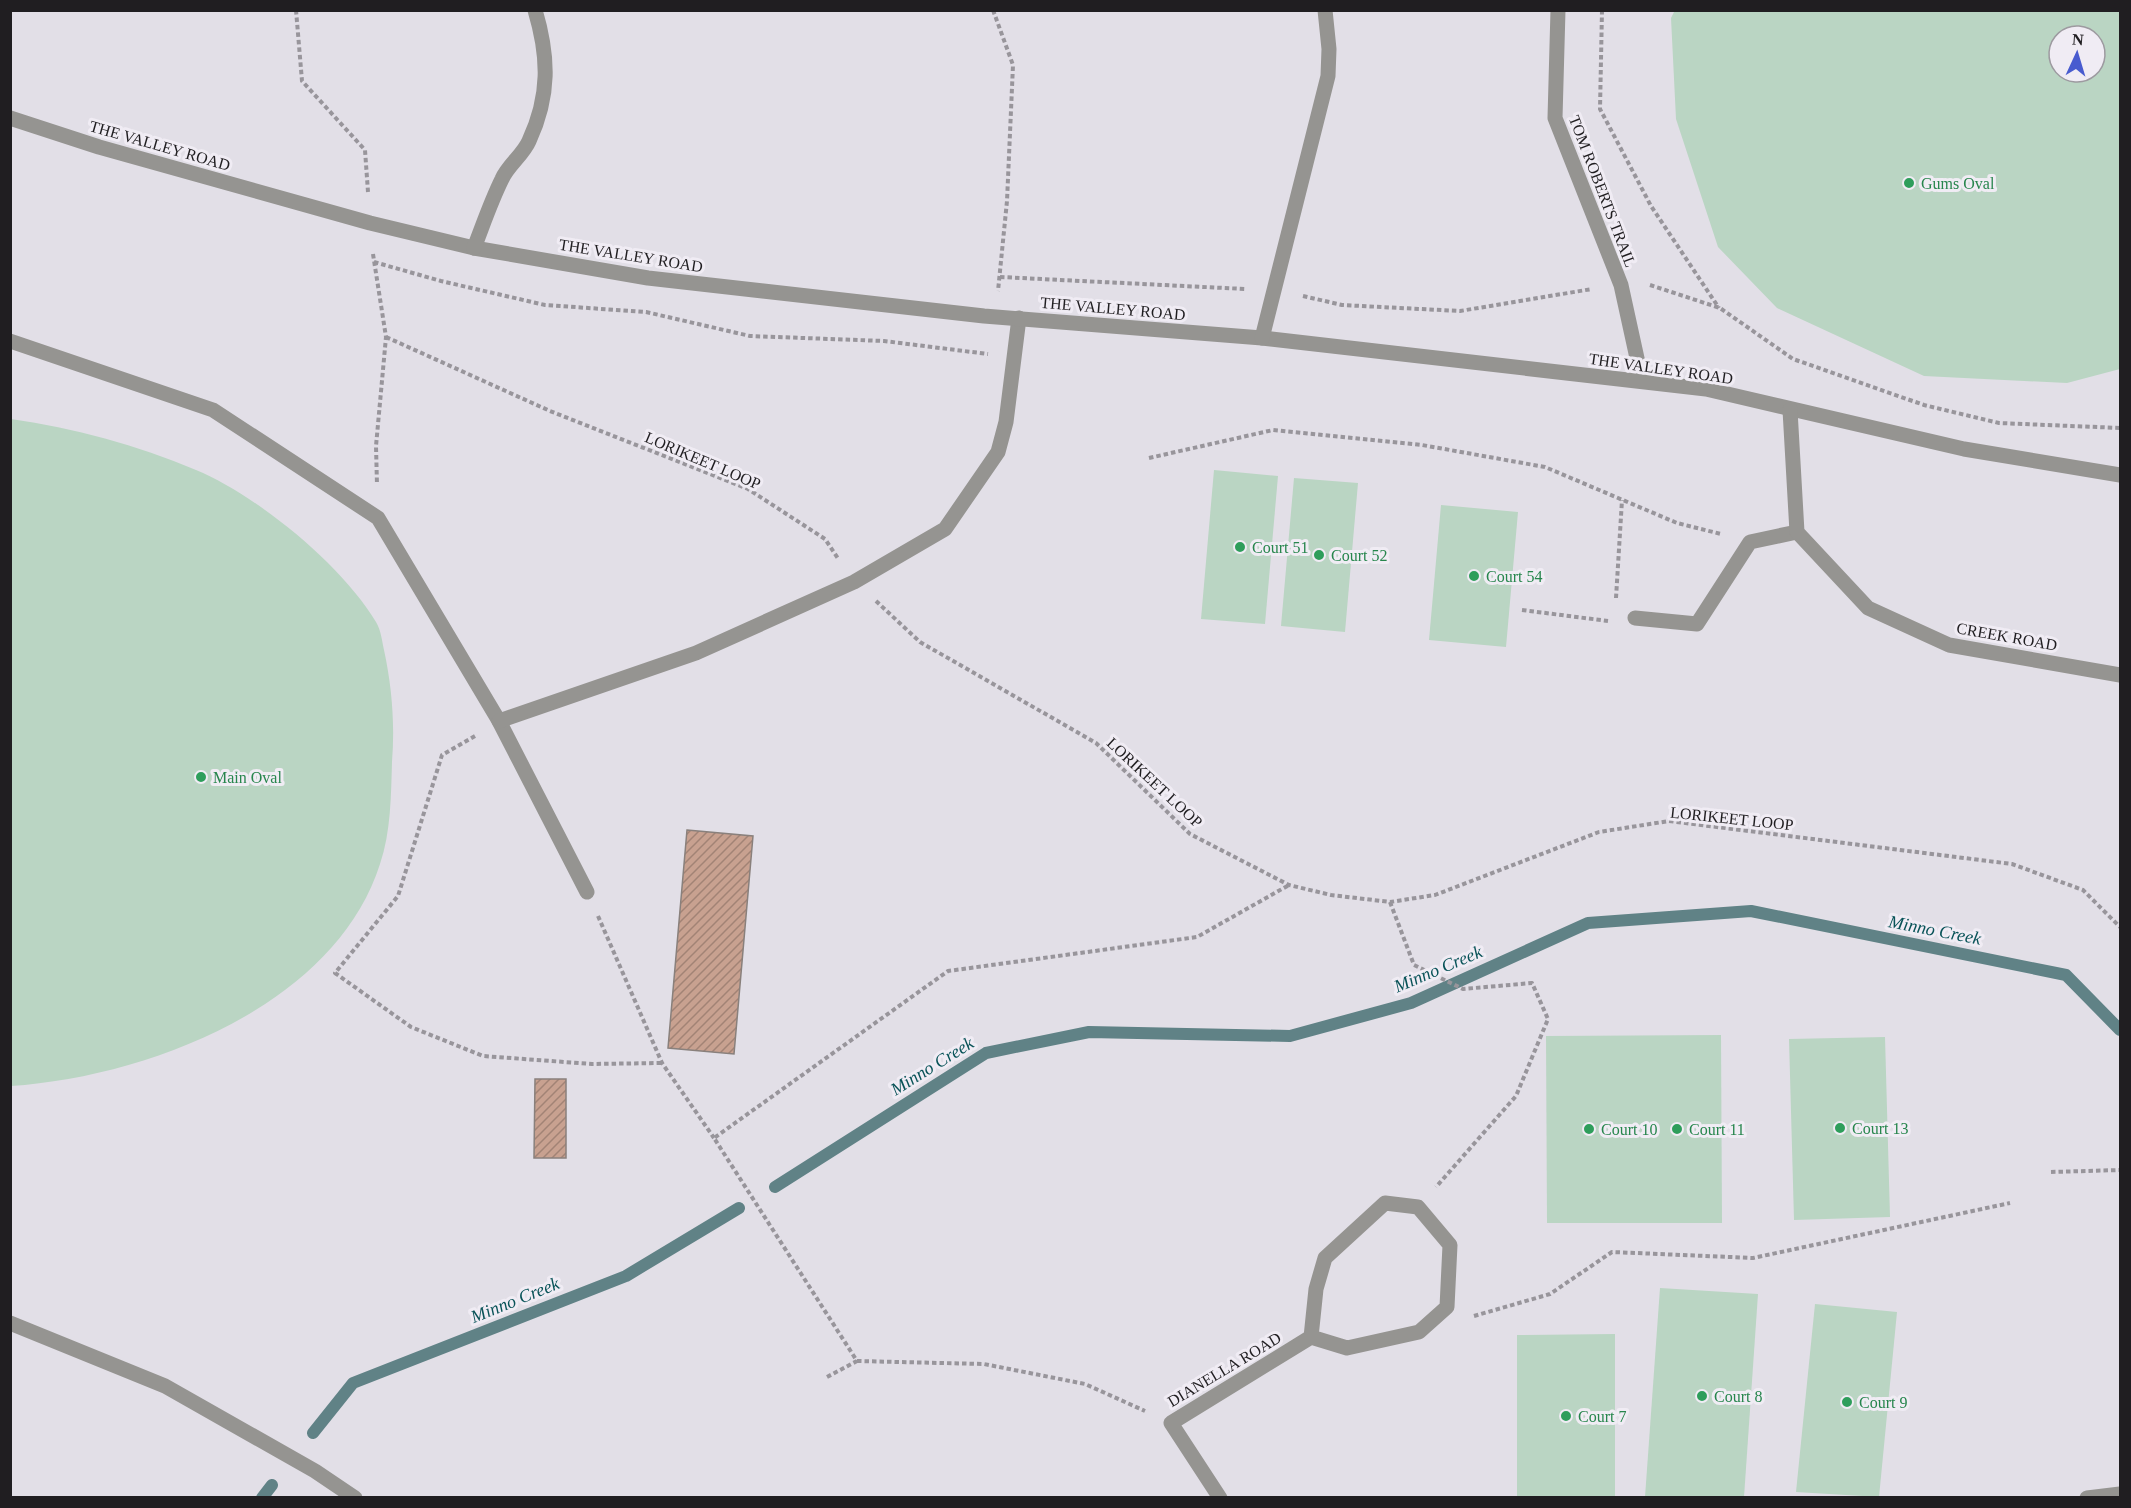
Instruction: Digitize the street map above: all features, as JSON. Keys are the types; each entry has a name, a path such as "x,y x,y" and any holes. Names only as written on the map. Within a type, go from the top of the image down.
{"street":[{"path":"474,248 502,177 528,143 540,109 547,78 545,42 535,10"},
{"path":"1262,338 1328,76 1329,49 1325,10"},
{"name":"TOM ROBERTS TRAIL","path":"1558,10 1555,118 1621,285 1642,381"},
{"name":"THE VALLEY ROAD","path":"10,118 99,147 370,223 474,248 648,278 995,317 1262,338 1706,389 1964,449 2121,475"},
{"path":"499,721 696,653 855,582 945,529 998,452 1006,422 1019,318"},
{"path":"10,341 213,410 378,518 499,721 587,892"},
{"path":"1635,618 1697,624 1750,542 1797,532 1790,410"},
{"name":"CREEK ROAD","path":"1797,532 1868,608 1949,645 2121,675"},
{"path":"1386,1203 1418,1207 1450,1245 1447,1307 1419,1332 1347,1348 1311,1337 1316,1289 1325,1258 1386,1203"},
{"path":"10,1323 165,1386 315,1471 355,1497"},
{"name":"DIANELLA ROAD","path":"1220,1497 1171,1423 1311,1337"},
{"path":"2087,1497 2121,1494"}],"path":[{"path":"296,10 302,81 365,150 374,262 386,337 376,446 378,518"},
{"path":"993,10 1013,65 1007,201 995,317"},
{"path":"1602,10 1600,110 1651,206 1720,308"},
{"path":"374,262 441,281 546,305 646,312 750,336 885,340 1014,358"},
{"path":"1000,277 1274,291 1342,305 1460,311 1643,283 1720,308 1792,359 1924,405 1999,423 2121,428"},
{"name":"LORIKEET LOOP","path":"386,337 550,411 748,489 825,539 855,582 920,642 1096,743 1190,834 1289,885 1331,896 1389,902 1435,895 1599,832 1669,821 2012,864 2083,890 2121,927"},
{"path":"1149,458 1273,430 1422,445 1545,467 1677,523 1750,542"},
{"path":"1616,600 1622,500"},
{"path":"1522,610 1615,622"},
{"path":"499,721 442,755 398,896 335,973 411,1027 483,1056 592,1064 662,1062"},
{"path":"714,1138 948,971 1197,937 1289,885"},
{"path":"587,892 662,1062 714,1138 857,1361"},
{"path":"1389,902 1414,965 1463,989 1532,983 1548,1018 1516,1096 1418,1207"},
{"path":"2051,1172 2121,1170"},
{"path":"1419,1332 1550,1294 1612,1252 1753,1258 2010,1203"},
{"path":"827,1377 857,1361 984,1364 1084,1384 1171,1423"}],"green space":[{"name":"Gums Oval","path":"1675,10 2120,11 2120,369 2067,383 1924,376 1777,308 1718,247 1676,119 1671,18"},
{"name":"Main Oval","path":"11,419 105,438 196,470 246,497 296,534 342,578 378,625 389,678 393,734 390,813 384,852 357,914 322,957 279,994 230,1025 176,1049 120,1067 64,1080 11,1086"},
{"name":"Court 51","path":"1214,470 1278,476 1265,624 1201,619"},
{"name":"Court 52","path":"1294,478 1358,483 1345,632 1281,626"},
{"name":"Court 54","path":"1441,505 1518,512 1506,647 1429,640"},
{"path":"1721,1035 1722,1223 1547,1223 1546,1036"},
{"name":"Court 13","path":"1885,1037 1890,1217 1794,1220 1789,1039"},
{"name":"Court 8","path":"1660,1288 1758,1294 1744,1497 1645,1497"},
{"name":"Court 9","path":"1815,1304 1897,1312 1879,1497 1796,1492"},
{"name":"Court 7","path":"1615,1334 1615,1497 1517,1497 1517,1335"}],"building":[{"path":"687,830 753,836 734,1054 668,1048"},
{"path":"535,1079 566,1079 566,1158 534,1158"}],"waterway":[{"name":"Minno Creek","path":"775,1187 986,1053 1089,1032 1290,1036 1411,1003 1588,923 1751,911 2066,975 2120,1030"},
{"name":"Minno Creek","path":"313,1433 353,1383 626,1276 739,1208"},
{"name":"Minno Creek","path":"262,1498 272,1485"}],"place":[{"name":"Gums Oval","path":"1909,183"},
{"name":"Court 51","path":"1240,547"},
{"name":"Court 52","path":"1319,555"},
{"name":"Court 54","path":"1474,576"},
{"name":"Main Oval","path":"201,777"},
{"name":"Court 13","path":"1840,1128"},
{"name":"Court 10","path":"1589,1129"},
{"name":"Court 11","path":"1677,1129"},
{"name":"Court 8","path":"1702,1396"},
{"name":"Court 9","path":"1847,1402"},
{"name":"Court 7","path":"1566,1416"}]}
